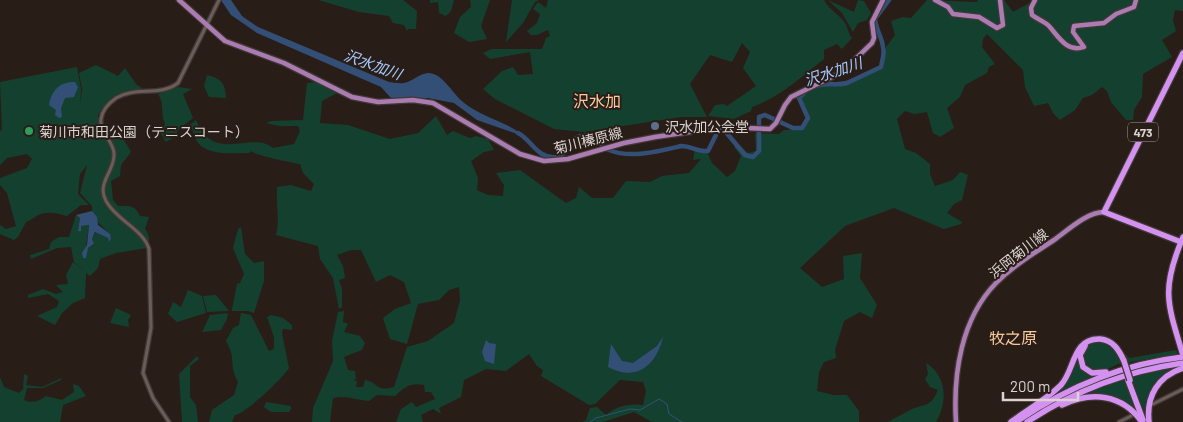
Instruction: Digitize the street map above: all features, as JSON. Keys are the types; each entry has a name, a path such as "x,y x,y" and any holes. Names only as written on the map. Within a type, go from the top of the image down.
{"highway":[{"name":"473","path":"1104,212 1183,53"},
{"path":"1016,422 1071,390 1122,370 1183,355 1170,311 1168,284 1182,240 1104,212"},
{"path":"1012,422 1061,385 1069,373 1076,353 1084,343 1091,340 1105,340 1117,348 1145,422"},
{"path":"1122,370 1092,373 1082,366 1080,355 1085,346 1098,342 1111,346 1123,361"},
{"path":"1027,422 1064,400 1096,385 1135,372 1183,363"},
{"path":"1145,422 1153,391 1164,377 1183,368"},
{"path":"1031,422 1067,403 1094,396 1120,402 1145,422"}],"main road":[{"name":"菊川榛原線","path":"179,0 225,42 284,62 352,97 378,102 414,100 433,103 520,154 532,158 558,161 638,139 716,128 770,129 778,121 791,96 842,72 872,43 874,38 872,22 883,0"},
{"path":"935,0 948,7 953,14 979,17 997,28 1003,25 1000,0"},
{"path":"1035,0 1031,8 1032,15 1047,23 1064,44 1081,48 1084,47 1073,32 1074,26 1104,23 1116,14 1134,7 1136,0"},
{"name":"浜岡菊川線","path":"956,422 956,381 961,350 985,298 999,280 1026,258 1091,216 1104,212"}],"street":[{"path":"169,422 157,404 143,372 151,328 149,249 142,238 106,201 104,183 114,155 110,142 102,129 101,120 103,111 116,98 125,94 166,90 178,83 207,27 218,0"},
{"path":"1151,405 1183,389"},
{"path":"1119,422 1131,416"}],"green space":[{"path":"318,0 403,0 417,11 416,29 408,29 407,31 404,25 393,23 389,16 359,12"},
{"path":"430,0 454,0 451,11 446,16 439,13 438,2 430,3"},
{"path":"470,0 490,0 481,26 487,39 469,42 454,33 460,17 471,7"},
{"path":"512,0 539,0 535,2 523,23 506,42"},
{"path":"548,0 824,0 845,23 852,38 842,49 837,44 824,50 824,59 798,80 781,93 752,107 751,111 734,119 708,116 715,105 724,104 727,106 756,86 743,68 750,52 742,43 732,62 710,55 690,84 707,117 681,117 584,132 554,129 495,99 483,89 502,71 513,67 518,75 533,74 530,52 490,59 483,53 492,49 542,49 546,38 550,36 548,30 537,35 531,35 527,31 537,23 540,14 533,9 538,2 546,8"},
{"path":"828,0 854,12 858,0 864,1 871,13 867,20 858,23 853,32 842,13"},
{"path":"927,0 977,2 978,0 1004,0 1013,12 1035,0 1183,0 1183,11 1175,10 1173,20 1176,31 1162,40 1172,57 1143,74 1142,97 1134,110 1133,120 1126,120 1111,102 1107,91 1102,87 1092,95 1083,98 1075,110 1060,120 1053,113 1048,103 1034,106 1025,87 1023,70 987,34 983,39 982,47 995,64 989,67 987,73 965,85 960,97 947,108 954,128 940,137 933,133 927,112 914,114 905,111 897,119 905,149 916,153 930,164 930,174 935,186 953,180 960,172 968,175 962,200 954,204 947,213 962,222 961,224 944,229 894,208 845,226 800,268 822,287 844,279 843,256 862,253 860,278 877,305 872,318 860,312 844,321 835,350 836,358 824,362 819,372 817,391 833,395 847,395 859,411 859,422 652,422 634,412 603,422 582,422 586,420 590,408 597,407 606,415 614,409 623,406 643,405 646,391 643,382 620,380 595,404 589,405 541,376 543,370 537,366 529,354 506,371 486,369 464,380 461,397 439,408 441,414 433,409 421,415 423,422 396,422 401,409 412,402 416,407 435,399 431,392 425,392 424,385 415,384 405,388 395,396 377,395 369,401 347,397 333,398 330,422 312,422 313,408 333,361 332,341 338,312 344,311 343,322 348,324 344,332 360,336 365,343 362,350 344,357 348,370 355,371 356,379 353,380 357,381 356,387 363,387 365,380 380,388 394,387 407,347 428,341 454,323 460,300 459,287 449,290 439,300 418,304 407,344 390,339 383,318 395,309 411,303 404,282 390,275 376,282 361,250 351,250 337,255 343,266 345,278 339,280 342,289 342,307 339,309 333,278 320,259 318,246 276,235 278,224 277,187 291,185 311,191 314,184 303,173 300,164 267,157 251,151 249,153 230,153 209,150 198,143 190,125 196,120 204,133 213,141 223,144 255,142 264,143 273,148 294,144 300,131 298,126 279,126 266,123 272,121 303,120 307,83 316,82 337,93 322,101 320,123 348,125 390,139 418,133 436,116 447,135 453,131 470,138 476,136 488,139 494,150 484,152 471,161 478,178 477,190 488,195 503,196 504,185 496,173 520,170 566,203 576,198 579,187 592,198 613,198 626,181 650,182 662,176 689,173 701,159 693,160 695,149 706,150 712,163 727,177 735,171 741,156 734,147 739,144 748,153 756,151 755,133 779,134 784,130 800,129 806,121 800,101 801,96 814,87 849,80 881,67 886,47 895,35 891,21 903,17 911,18"},
{"path":"96,65 118,76 125,68 136,84 143,89 127,91 116,95 98,115 100,128 119,135 131,152 121,165 120,176 111,181 113,200 118,206 132,207 140,216 149,217 145,229 149,236 149,243 147,248 116,253 100,259 98,268 90,276 86,273 85,298 73,303 62,313 55,325 37,316 57,307 59,301 48,294 28,298 28,295 43,289 56,294 63,292 56,285 68,284 66,275 73,262 86,272 74,262 71,247 57,248 31,259 30,255 49,249 51,242 59,237 69,237 76,215 80,218 78,231 81,226 89,225 85,254 88,248 94,245 92,239 96,232 108,238 109,242 111,239 106,230 96,220 92,212 92,206 80,193 87,165 80,174 78,194 89,205 81,205 67,216 51,213 39,215 26,222 18,237 14,240 0,234 0,225 6,229 16,226 7,193 0,185 0,178 27,168 32,159 27,154 7,158 0,165 0,129 2,132 0,82 77,67 81,89 80,106 82,89 79,73"},
{"path":"207,75 221,82 225,88 226,98 209,97 204,86"},
{"path":"178,87 192,89 183,94 193,118 180,128 174,137 166,142 161,134 165,124 158,94"},
{"path":"241,227 245,254 254,263 264,261 264,281 254,313 232,311 237,284 240,283 244,274 233,248 238,229"},
{"path":"188,290 202,296 206,313 177,322 168,314 173,302 181,307"},
{"path":"216,295 229,311 207,312 203,296"},
{"path":"116,308 131,315 128,320 129,327 110,323"},
{"path":"228,313 221,330 202,332 210,315"},
{"path":"241,313 251,315 269,351 274,349 274,337 267,317 271,315 283,318 292,325 292,330 283,329 282,333 289,368 264,395 235,415 232,422 209,422 212,410 234,395 238,382 233,371 231,352 226,341 233,328 239,325"},
{"path":"1103,335 1113,341 1130,358 1176,350 1178,354 1118,364 1040,404 1033,403 1062,381 1067,373 1077,345 1083,340"},
{"path":"197,356 199,359 190,366 190,397 196,405 198,422 182,422 179,374"},
{"path":"926,363 933,368 942,382 944,398 936,422 888,422 910,410 929,403 935,396 938,390 930,387 925,379 928,374"},
{"path":"1180,364 1181,367 1164,377 1155,386 1146,417 1130,375"},
{"path":"24,374 28,376 26,385 42,387 61,378 61,380 43,388 27,388 24,400 36,401 46,396 62,400 74,392 73,384 79,386 86,396 63,405 60,422 0,422 0,377 4,387 19,393 23,389"},
{"path":"1123,377 1139,413 1137,414 1113,397 1107,395 1083,395"},
{"path":"266,402 291,406 291,409 289,412 271,412 264,407"}],"water":[{"path":"221,0 231,0 242,16 258,27 389,82 404,83 425,73 434,74 470,107 510,127 523,136 477,120 454,103 428,98 392,99 381,87 257,33 231,15"},
{"path":"75,82 78,87 74,97 65,98 61,108 62,117 59,118 55,115 56,110 49,105 52,95 61,85"},
{"path":"92,211 97,217 98,225 110,234 111,239 109,242 108,238 95,232 92,239 94,244 88,248 86,258 83,258 82,253 87,245 89,225 81,226 81,231 78,231 80,218 76,215"},
{"path":"663,337 660,347 650,363 636,372 627,373 608,367 611,344 622,361 633,363 657,346"},
{"path":"486,340 489,343 496,344 494,364 485,361 482,352"}],"waterway":[{"name":"沢水加川","path":"817,86 847,83 881,67 884,50 875,19 889,0"},
{"name":"沢水加川","path":"518,133 539,152 549,157 556,157 565,152 575,139 584,135 593,137 604,147 617,153 635,154 681,146 708,151 718,131 725,131 745,155 753,157 759,151 759,117 765,115 793,128 802,128 808,118 799,98 805,92"},
{"path":"590,422 596,418 630,409 640,410 659,399 667,404 669,414 682,422"}],"place":[{"name":"沢水加公会堂","path":"655,126"},
{"name":"菊川市和田公園（テニスコート）","path":"29,131"}],"district":[{"name":"沢水加","path":"597,100"},
{"name":"牧之原","path":"1013,337"}]}
